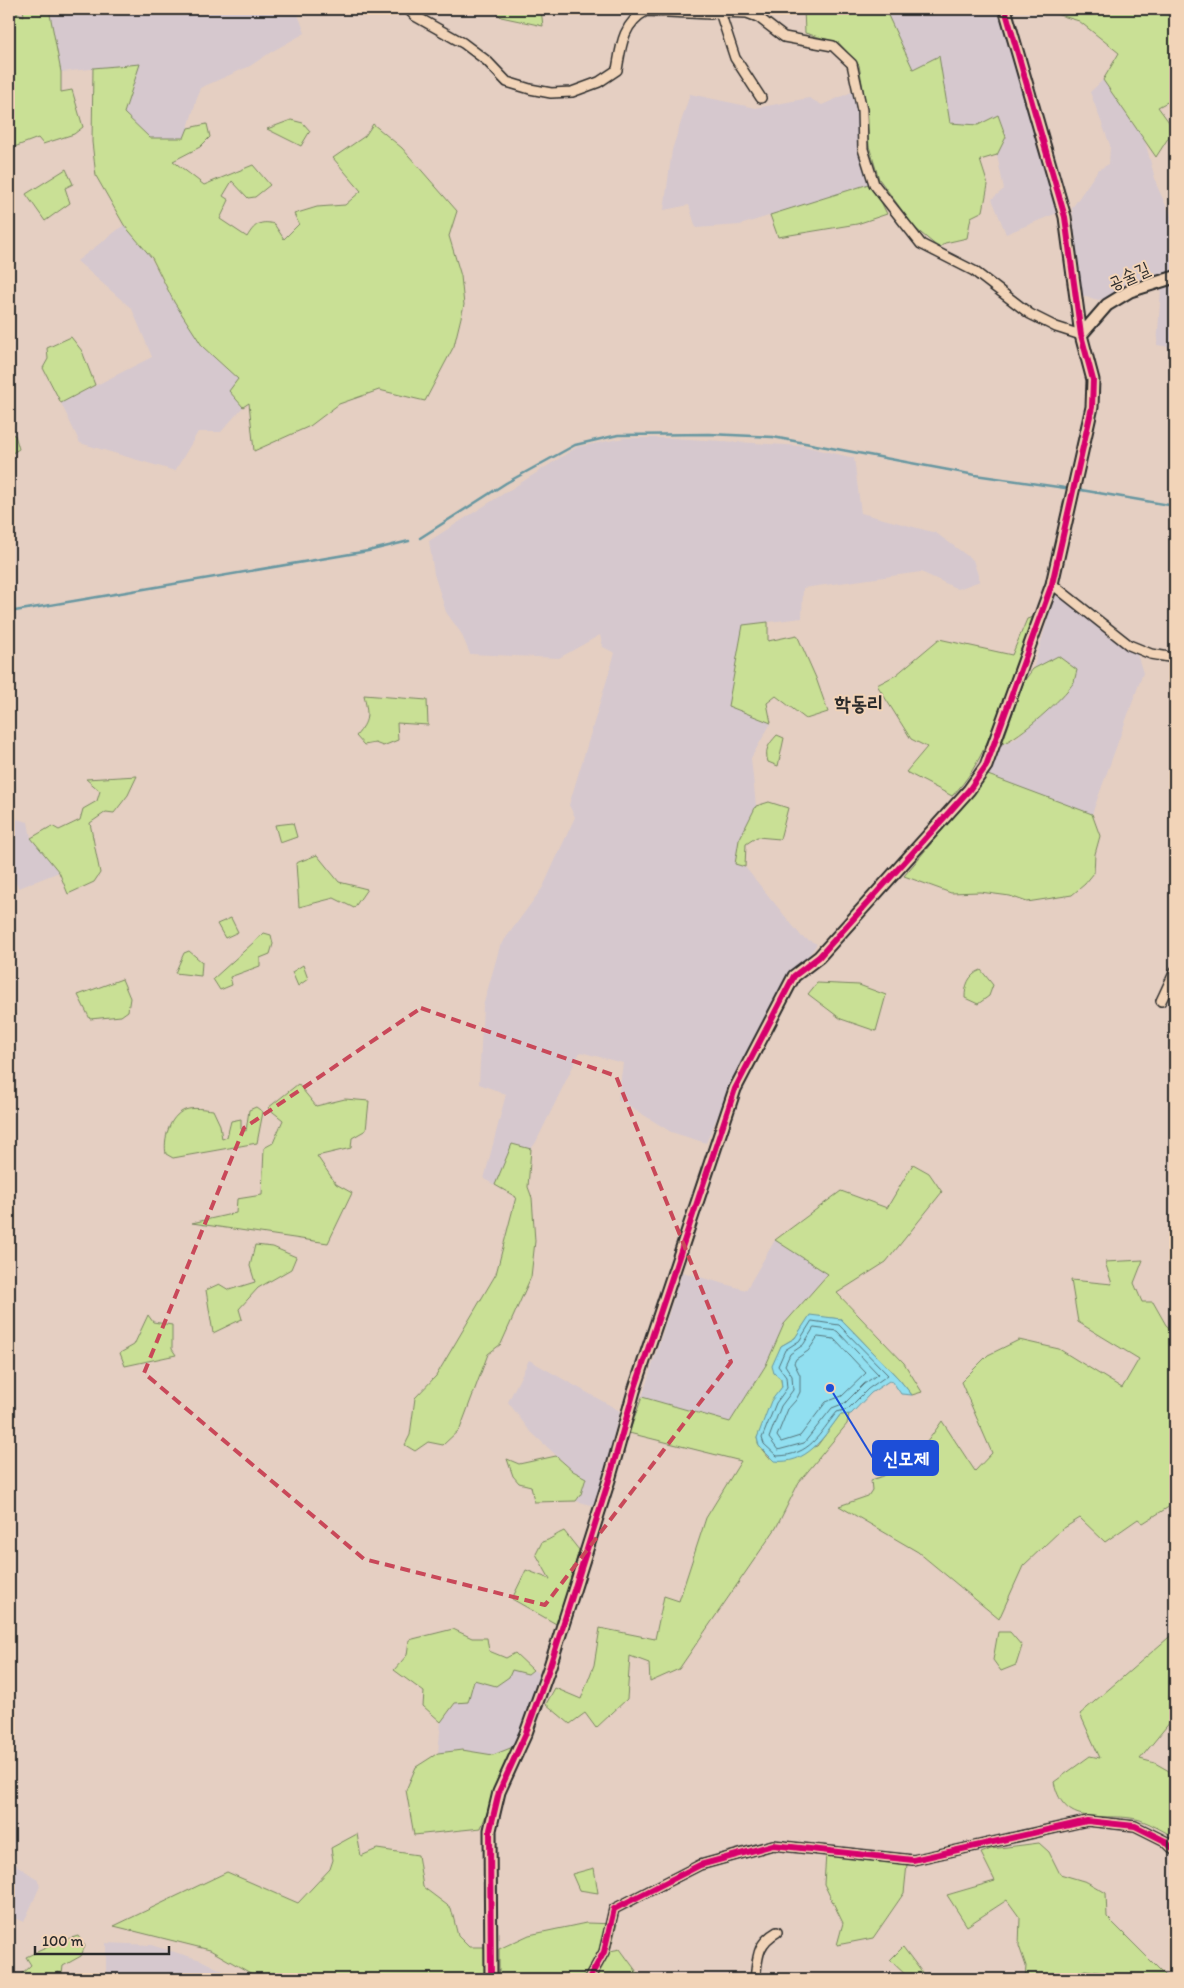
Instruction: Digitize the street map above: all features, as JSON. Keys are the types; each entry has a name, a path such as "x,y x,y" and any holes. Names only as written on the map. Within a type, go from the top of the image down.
{"street":[{"path":"408,9 415,16 463,43 487,61 507,82 551,93 572,92 599,82 617,70 624,34 639,15 646,11 711,14 734,11 747,13 758,17 784,37 833,46 852,64 862,110 864,149 874,184 921,244 974,270 1030,314 1056,327 1081,336"},
{"path":"491,1979 490,1830 499,1792 526,1733 550,1666 609,1480 634,1391 734,1089 794,976 826,950 969,790 986,766 1052,584 1092,407 1092,380 1081,336 1065,217 1005,9"},
{"path":"720,12 735,58 761,98"},
{"name":"공술길","path":"1081,336 1107,305 1130,291 1175,277"},
{"path":"1052,584 1129,645 1151,654 1175,658"},
{"path":"1161,1002 1175,971"},
{"path":"589,1979 604,1952 614,1909 700,1865 773,1845 913,1860 1087,1822 1135,1826 1165,1841 1175,1851"},
{"path":"755,1979 759,1950 766,1939 777,1932"}],"highlighted area":[{"path":"421,1008 616,1076 731,1362 545,1605 364,1559 144,1373 244,1128"}],"shaded area":[{"path":"49,9 296,9 305,33 250,66 200,88 185,138 150,138 124,114 139,64 61,72"},
{"path":"885,9 1010,9 1025,101 1057,213 1006,234 992,199 1004,189 997,155 1006,137 998,115 978,125 950,123 938,57 913,69"},
{"path":"1103,80 1145,141 1157,186 1175,225 1175,271 1099,300 1082,296 1072,208 1098,170 1109,164 1110,145 1090,92"},
{"path":"854,91 872,183 740,225 696,228 689,205 664,210 672,150 690,94 756,108 809,98 822,105"},
{"path":"124,225 146,249 174,302 203,347 238,379 229,391 243,407 221,432 198,432 175,471 80,443 61,403 152,357 132,309 77,261"},
{"path":"1175,285 1175,348 1157,345 1161,289"},
{"path":"624,438 672,438 803,446 854,458 861,513 936,533 973,560 980,581 958,589 921,572 803,588 802,618 743,625 728,706 771,723 751,758 756,806 739,840 735,864 745,867 802,937 817,944 774,1005 736,1075 706,1143 671,1132 618,1099 623,1063 580,1052 536,1142 531,1149 512,1144 495,1185 484,1179 506,1094 479,1084 483,1006 500,946 543,887 575,817 569,805 615,653 603,647 600,635 559,658 470,654 461,633 446,612 434,574 429,541 577,447"},
{"path":"1055,594 1137,654 1143,673 1092,814 988,775 1002,744 1015,739 1058,699 1058,656 1033,669"},
{"path":"9,817 28,822 31,838 59,872 19,888 9,873"},
{"path":"775,1240 828,1273 784,1324 766,1365 730,1422 642,1397 682,1272 746,1290"},
{"path":"529,1360 620,1411 595,1506 576,1501 581,1494 586,1478 573,1471 529,1430 508,1402"},
{"path":"512,1669 528,1674 533,1670 540,1674 513,1747 493,1755 462,1750 438,1753 441,1722 474,1680"},
{"path":"9,1860 37,1879 40,1886 24,1922 9,1916"},
{"path":"106,1943 151,1945 201,1960 239,1979 106,1979"}],"green space":[{"path":"9,9 24,16 23,9 49,9 61,72 61,92 72,90 83,127 74,134 43,144 38,138 9,149"},
{"path":"493,9 541,9 543,26 501,17"},
{"path":"804,9 885,9 913,69 939,56 950,123 978,125 998,115 1006,137 997,155 980,160 988,185 983,211 971,217 967,238 945,243 939,248 915,228 879,179 869,146 866,107 859,65 839,43 805,33"},
{"path":"1056,9 1175,9 1175,98 1158,107 1174,129 1156,157 1103,80 1119,53 1079,21 1056,14"},
{"path":"140,64 124,113 150,138 184,138 188,128 207,124 210,137 200,147 173,161 204,185 253,165 270,185 255,197 248,198 232,181 223,196 229,200 220,219 247,237 258,224 265,223 274,224 284,239 299,224 294,214 317,207 345,205 361,191 333,158 365,136 373,124 402,148 457,211 449,236 461,276 464,305 454,346 425,401 379,390 339,404 310,426 254,451 249,403 243,407 229,391 238,379 203,347 174,302 152,258 124,225 96,176 92,142 93,68"},
{"path":"291,120 303,123 310,131 301,146 267,129"},
{"path":"66,169 73,184 65,188 70,203 45,221 26,194"},
{"path":"872,183 887,214 857,224 778,237 770,215"},
{"path":"71,337 82,351 95,385 61,403 43,368 48,359 47,348"},
{"path":"9,434 15,435 19,449 9,455"},
{"path":"1033,617 1032,633 1027,648 1012,677 981,755 963,783 952,796 906,772 927,747 911,739 877,685 896,675 939,639 1012,655 1027,619"},
{"path":"768,622 768,641 797,635 816,678 828,712 806,719 776,696 767,703 771,723 728,706 743,625"},
{"path":"1058,656 1077,670 1074,682 1061,698 1041,717 1002,744 1024,681 1033,669"},
{"path":"364,695 427,700 428,725 397,723 398,740 383,746 375,743 364,745 356,736 364,726 367,717"},
{"path":"777,735 784,738 778,766 768,762 767,754 770,744"},
{"path":"988,775 1092,814 1100,836 1095,854 1094,873 1072,895 1027,902 1010,896 980,892 951,893 904,876"},
{"path":"137,776 128,795 114,813 106,812 90,823 100,873 94,882 68,894 59,872 31,838 52,826 59,830 80,820 83,809 97,801 100,791 86,779"},
{"path":"769,802 788,808 780,839 757,837 746,844 745,867 735,864 739,840 756,806"},
{"path":"293,823 297,837 280,843 275,825"},
{"path":"317,855 339,882 367,889 354,908 334,898 299,907 296,863"},
{"path":"231,918 238,932 225,938 217,924"},
{"path":"264,933 271,935 273,944 270,954 260,958 260,966 230,977 232,985 220,990 213,979"},
{"path":"189,951 202,962 201,976 175,973 184,953"},
{"path":"303,965 308,979 298,986 292,972"},
{"path":"981,970 993,985 989,996 978,1004 965,998 965,994 970,978"},
{"path":"122,979 130,998 128,1011 121,1016 90,1019 78,995"},
{"path":"817,983 859,985 886,995 876,1031 841,1019 808,994"},
{"path":"298,1084 316,1106 345,1099 369,1101 366,1130 352,1138 351,1148 317,1156 336,1184 352,1193 328,1243 192,1223 236,1213 237,1199 262,1195 264,1148 273,1143 283,1120 268,1108"},
{"path":"256,1107 263,1112 257,1143 173,1158 166,1154 165,1142 168,1129 179,1113 195,1108 213,1110 220,1125 222,1139 227,1137 231,1121 241,1119 241,1129 246,1131 249,1110"},
{"path":"512,1144 531,1149 528,1187 532,1198 535,1241 531,1277 501,1344 488,1354 460,1429 443,1445 428,1442 415,1451 405,1445 410,1435 415,1398 436,1376 496,1274 516,1197 495,1185"},
{"path":"913,1164 929,1173 942,1192 886,1262 837,1293 904,1363 922,1392 912,1395 841,1319 810,1316 795,1338 781,1346 774,1373 781,1379 782,1387 757,1438 759,1446 769,1458 817,1446 840,1415 849,1414 847,1424 799,1482 776,1528 679,1669 650,1682 649,1663 630,1656 627,1699 596,1728 585,1713 570,1724 546,1704 555,1688 581,1699 594,1665 600,1628 655,1639 664,1596 679,1601 706,1518 741,1461 629,1433 642,1397 730,1422 766,1365 784,1324 828,1274 775,1240 841,1191 887,1208"},
{"path":"255,1245 273,1247 296,1257 291,1269 258,1288 239,1309 242,1319 213,1333 206,1290 219,1284 229,1290 255,1282 250,1266"},
{"path":"1143,1260 1134,1283 1142,1302 1153,1302 1166,1325 1175,1333 1175,1503 1143,1523 1138,1519 1105,1542 1080,1518 1061,1530 1023,1566 999,1619 918,1552 839,1506 868,1496 872,1490 871,1480 904,1465 927,1442 942,1421 975,1471 992,1453 961,1382 988,1355 1019,1340 1059,1349 1122,1388 1139,1359 1078,1322 1071,1280 1112,1284 1105,1262"},
{"path":"148,1315 153,1322 172,1325 172,1349 176,1355 125,1366 120,1353 134,1345"},
{"path":"556,1456 573,1471 586,1478 581,1494 576,1501 534,1502 531,1486 519,1483 513,1476 507,1459 519,1464"},
{"path":"564,1531 579,1550 558,1625 512,1599 526,1570 550,1579 536,1554 542,1542"},
{"path":"453,1629 472,1638 487,1638 489,1651 506,1658 515,1653 533,1670 528,1674 512,1670 509,1677 496,1686 474,1680 468,1702 455,1703 441,1722 423,1706 424,1692 394,1670 407,1655 409,1640"},
{"path":"998,1632 1010,1632 1022,1646 1016,1665 1001,1671 993,1660"},
{"path":"1175,1632 1175,1716 1140,1759 1155,1763 1169,1771 1170,1783 1175,1782 1175,1837 1140,1820 1088,1816 1067,1808 1059,1798 1054,1782 1090,1756 1100,1758 1080,1714"},
{"path":"513,1747 481,1828 414,1835 406,1790 416,1767 438,1753 462,1750 493,1755"},
{"path":"357,1834 361,1856 377,1849 418,1855 423,1887 451,1908 458,1936 469,1947 485,1947 484,1979 261,1979 210,1950 114,1926 227,1872 298,1903 330,1869 333,1860 331,1848"},
{"path":"1039,1843 1049,1852 1060,1874 1087,1882 1106,1893 1107,1917 1169,1979 1123,1979 1118,1975 1085,1970 1065,1979 1025,1979 1026,1966 1019,1946 1020,1918 1007,1900 967,1926 947,1895 995,1881 981,1853 991,1849"},
{"path":"826,1854 907,1864 904,1893 873,1938 837,1945 843,1923 824,1884"},
{"path":"594,1868 598,1893 579,1890 572,1874"},
{"path":"586,1923 617,1924 610,1951 620,1949 642,1979 604,1976 601,1979 499,1979 499,1949 529,1935"},
{"path":"78,1936 85,1946 81,1956 63,1966 62,1974 58,1972 56,1979 16,1979 31,1965 26,1957 61,1941"},
{"path":"903,1947 927,1979 910,1979 890,1960"}],"water":[{"path":"810,1315 841,1319 912,1395 901,1394 893,1382 889,1381 871,1393 851,1414 840,1415 820,1441 805,1454 796,1459 774,1461 759,1446 757,1438 771,1401 782,1387 781,1379 774,1373 772,1366 781,1346 795,1338"}],"waterway":[{"path":"420,538 506,483 575,445 618,435 709,434 773,437 975,475 1065,488"},
{"path":"1081,490 1175,506"},
{"path":"9,612 368,551 409,541"}],"cycle path":[{"path":"491,1979 490,1830 499,1792 526,1733 550,1666 609,1480 634,1391 735,1089 794,976 819,957 969,790 986,766 1052,584 1092,407 1093,380 1081,335 1065,217 1005,9"},
{"path":"589,1979 604,1952 614,1909 700,1865 773,1845 913,1860 1087,1821 1135,1826 1165,1841 1175,1851"}],"place":[{"name":"신모제","path":"830,1388"}],"district":[{"name":"학동리","path":"859,703"}]}
